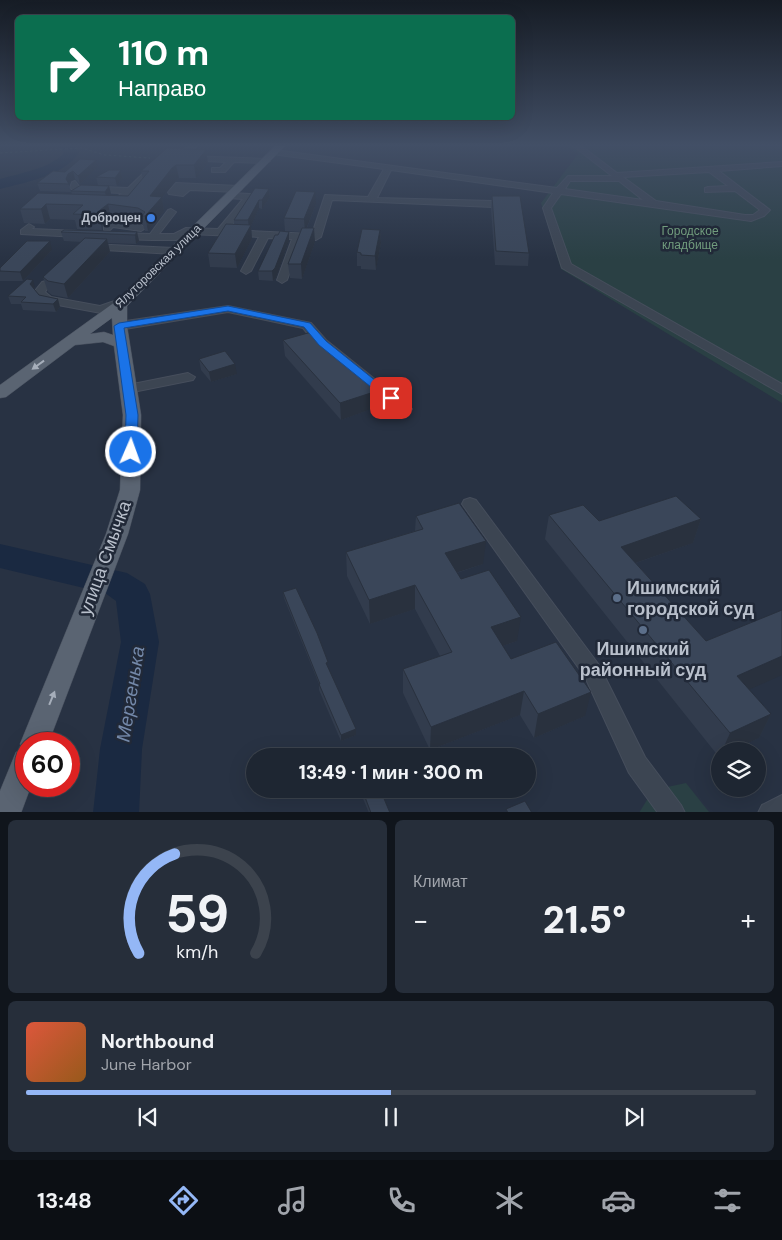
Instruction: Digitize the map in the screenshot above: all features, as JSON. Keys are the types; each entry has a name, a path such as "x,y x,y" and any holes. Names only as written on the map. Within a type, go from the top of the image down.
{"main road":[{"name":"Ялуторовская улица","path":"0,393 122,303 174,251 190,231 215,211 243,183"},
{"name":"улица Смычка","path":"39,732 117,534 130,490 132,415 120,335 122,303"},
{"path":"68,343 120,335"},
{"path":"6,812 15,790"}],"street":[{"path":"106,205 115,205 140,183"},
{"path":"371,200 381,183"},
{"path":"503,183 722,213 744,218 760,217 766,210 729,183"},
{"path":"565,183 547,208 566,266 782,390"},
{"path":"627,183 654,204"},
{"path":"75,184 74,188 130,191"},
{"path":"188,187 234,192 250,197 221,232"},
{"path":"708,190 736,188"},
{"path":"101,233 112,224 137,229 159,228 316,237 328,197 492,204"},
{"path":"693,209 704,217 724,223 752,224 744,218"},
{"path":"215,211 237,213"},
{"path":"152,237 171,212"},
{"path":"29,227 24,232 101,233 176,238 190,231"},
{"path":"282,280 298,236"},
{"path":"82,247 174,251"},
{"path":"46,284 39,292 47,300 101,310 122,303"},
{"path":"120,335 228,309 307,325 322,343 405,409"},
{"path":"128,389 188,377"},
{"path":"470,504 592,671 637,765 673,812"},
{"path":"770,812 782,807"}],"lane":[{"path":"246,271 265,234"}],"green space":[{"name":"Городское кладбище","path":"556,183 782,183 782,403 561,269 541,203"},
{"path":"686,783 709,812 640,812 653,790"}],"building":[{"path":"37,183 68,183 69,184"},
{"path":"139,183 160,183 150,196 162,197 145,216 142,216 145,212 138,208 108,204 100,210 99,215 73,214 83,205 46,204 41,209 20,209 38,193 128,196"},
{"path":"81,185 109,186 105,192 71,191"},
{"path":"255,188 269,189 262,200 259,200 248,220 234,220"},
{"path":"296,191 315,192 304,219 284,218"},
{"path":"492,196 520,196 529,253 496,251"},
{"path":"226,224 251,225 235,254 208,253"},
{"path":"302,228 314,228 301,264 288,264"},
{"path":"362,229 380,230 375,256 361,255 361,253 357,252"},
{"path":"64,230 137,232 135,235 61,232"},
{"path":"280,231 289,232 275,268 272,271 258,271 275,235 278,235"},
{"path":"85,238 107,239 64,284 48,281 43,277"},
{"path":"27,241 50,241 20,272 0,271 0,268"},
{"path":"27,279 33,280 30,284 39,295 58,299 53,304 21,302 26,297 8,296"},
{"path":"315,331 377,391 340,403 283,340"},
{"path":"225,351 235,364 209,372 199,359"},
{"path":"676,496 701,519 621,547 706,641 782,610 782,656 737,676 771,714 730,733 549,515 583,505 599,521"},
{"path":"459,503 486,541 445,553 461,579 489,570 521,617 491,627 511,659 556,642 591,692 538,714 524,691 431,727 403,669 452,652 415,585 369,600 346,552 423,529 416,516"},
{"path":"296,588 317,633 328,662 326,663 356,729 341,735 283,592"},
{"path":"365,798 384,798 390,812 371,812"},
{"path":"525,801 531,812 508,812 506,809"}],"waterway":[{"name":"Мергенька","path":"0,556 115,582 133,594 140,642 121,749 116,812"}],"place":[{"name":"Доброцен","path":"151,218"},
{"name":"Ишимский городской суд","path":"617,598"},
{"name":"Ишимский районный суд","path":"643,630"}],"route":[{"path":"131,452 132,415 119,326 228,309 266,315 307,325 322,343 391,398"}]}
